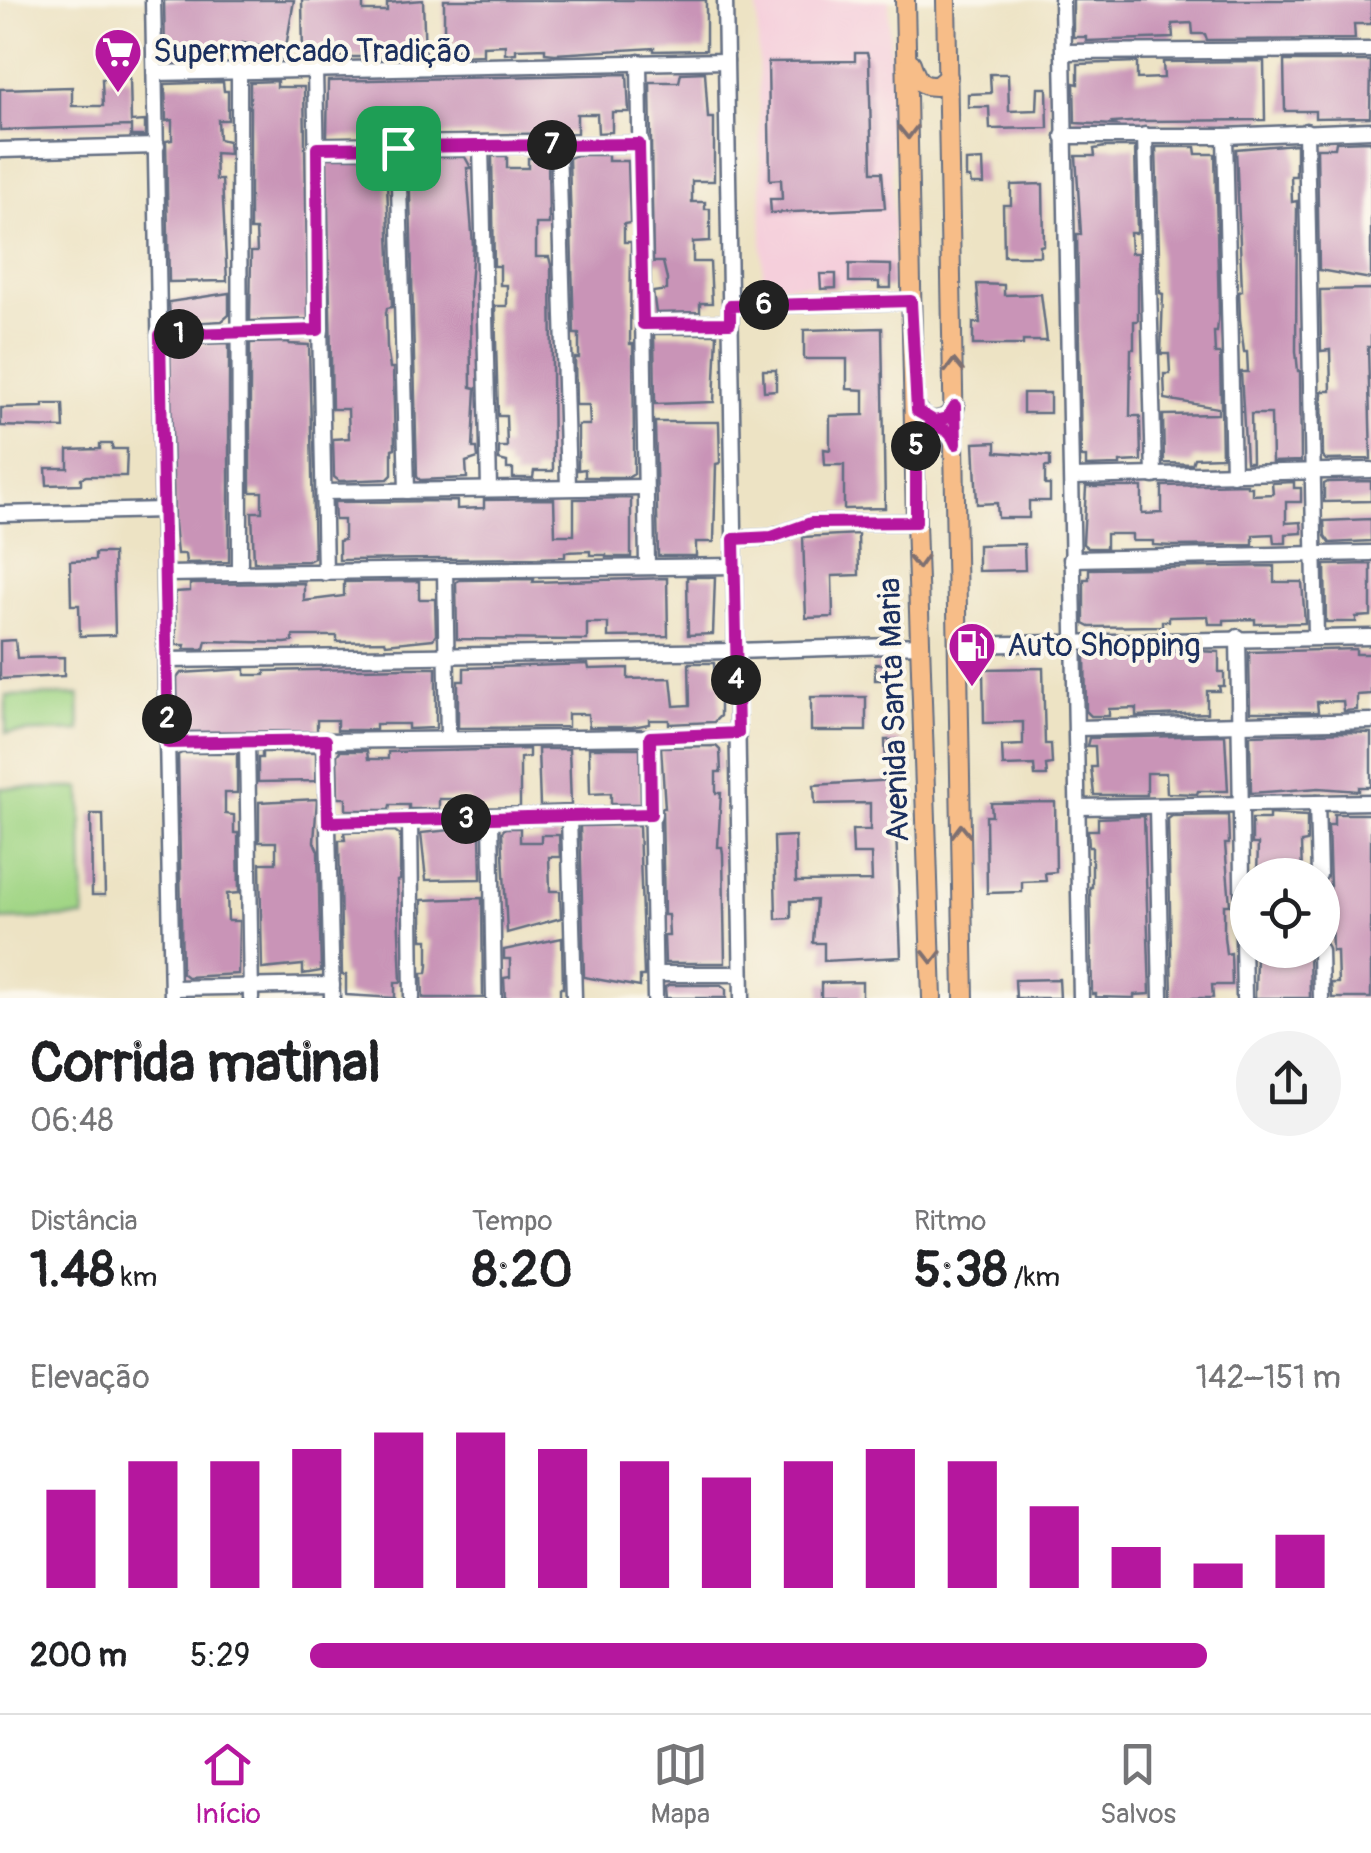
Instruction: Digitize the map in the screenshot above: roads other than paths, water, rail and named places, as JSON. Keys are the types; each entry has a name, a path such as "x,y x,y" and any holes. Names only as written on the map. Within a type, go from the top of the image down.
{"main road":[{"name":"Avenida Santa Maria","path":"905,0 916,522 932,998"},
{"name":"Avenida Santa Maria","path":"946,0 964,998"},
{"path":"907,48 920,83 937,86 948,77"},
{"path":"914,404 921,416 934,421 947,418 955,406"},
{"path":"916,440 924,430 937,426 950,432 956,444"},
{"path":"931,898 939,913 949,914 959,908 962,892"}],"street":[{"path":"153,0 172,993 332,992 326,740"},
{"path":"725,0 742,998"},
{"path":"1062,0 1081,998"},
{"path":"1064,52 1371,50"},
{"path":"155,72 726,61"},
{"path":"638,62 647,565"},
{"path":"315,69 325,573"},
{"path":"238,72 240,572"},
{"path":"1063,136 1225,136 1371,130"},
{"path":"1306,131 1316,638"},
{"path":"1146,134 1154,476"},
{"path":"1225,136 1233,474"},
{"path":"317,148 639,144"},
{"path":"481,145 489,488"},
{"path":"558,145 568,486"},
{"path":"0,150 158,146"},
{"path":"398,148 407,491"},
{"path":"730,306 911,301"},
{"path":"643,324 730,323"},
{"path":"160,335 318,330"},
{"path":"1072,477 1371,470"},
{"path":"324,492 646,487"},
{"path":"0,514 164,510"},
{"path":"734,539 772,537 811,523 916,522"},
{"path":"1072,559 1371,553"},
{"path":"166,574 735,566"},
{"path":"445,571 448,738"},
{"path":"958,645 1371,637"},
{"path":"1238,638 1244,998"},
{"path":"166,660 921,645"},
{"path":"1078,728 1371,721"},
{"path":"168,743 738,733"},
{"path":"650,737 656,998"},
{"path":"247,741 251,992"},
{"path":"1078,808 1371,802"},
{"path":"1318,804 1319,858"},
{"path":"1157,806 1161,998"},
{"path":"328,822 651,814"},
{"path":"570,816 574,998"},
{"path":"491,818 494,998"},
{"path":"410,820 412,998"},
{"path":"1320,968 1321,998"},
{"path":"655,974 742,974"}],"place":[{"name":"Supermercado Tradição","path":"118,94"},
{"name":"Auto Shopping","path":"972,688"}]}
